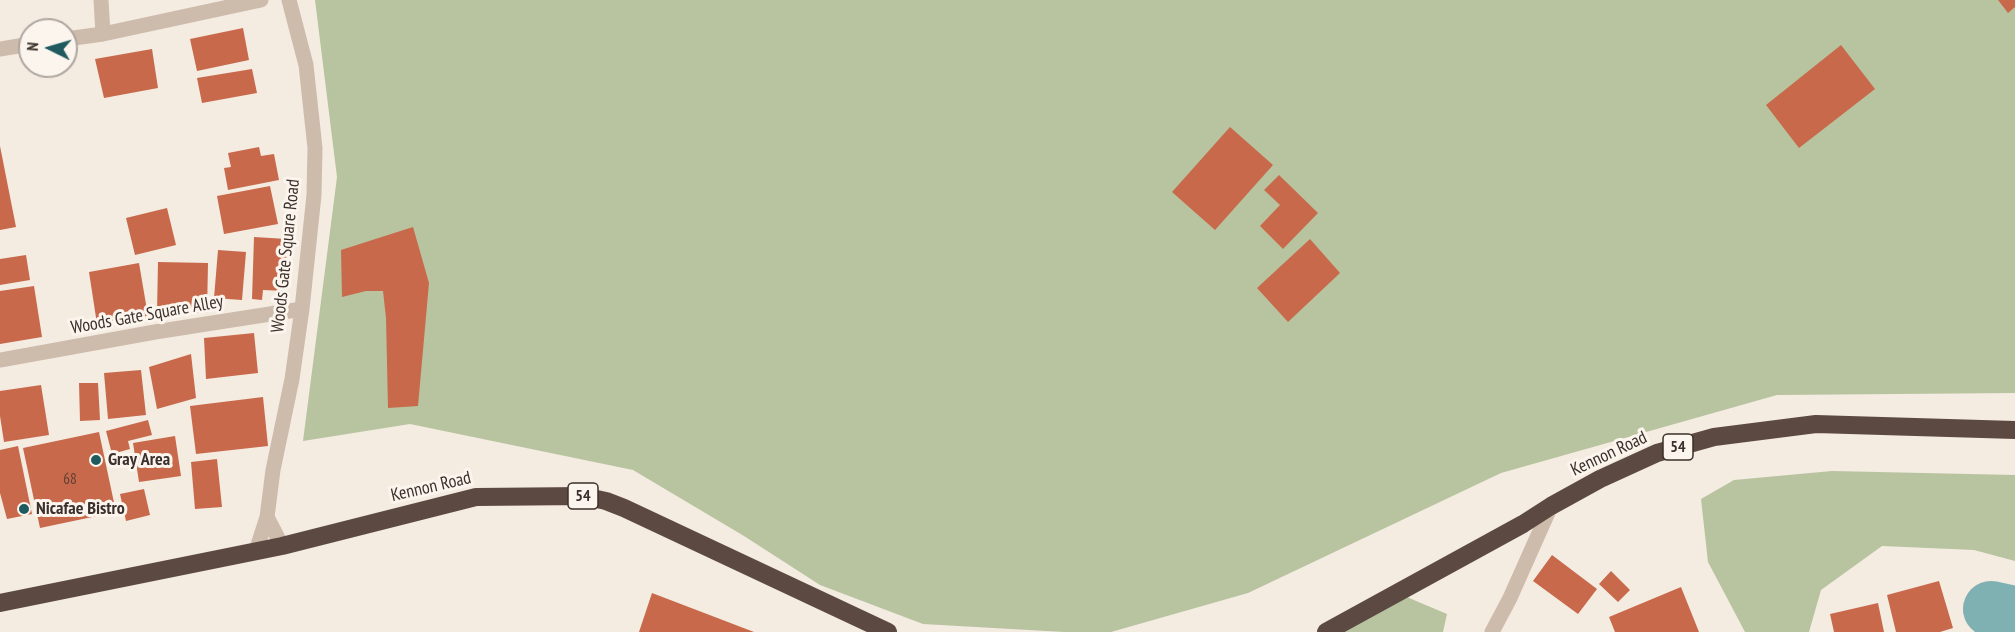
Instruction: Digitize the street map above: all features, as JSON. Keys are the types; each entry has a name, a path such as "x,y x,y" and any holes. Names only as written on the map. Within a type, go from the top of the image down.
{"highway":[{"name":"Kennon Road","path":"1326,632 1600,479 1657,453 1714,437 1816,424 2015,430"},
{"name":"Kennon Road","path":"0,603 282,546 476,496 583,496 624,508 888,632"}],"street":[{"path":"101,0 104,34"},
{"path":"78,37 104,34 261,0"},
{"name":"Woods Gate Square Road","path":"256,551 267,517 273,470 292,379 314,195 315,147 306,65 289,0"},
{"path":"0,49 18,46"},
{"name":"Woods Gate Square Alley","path":"0,360 154,332 302,309"},
{"path":"1492,632 1510,598 1551,506"},
{"path":"267,517 282,546"}],"green space":[{"path":"315,0 2015,0 2015,393 1777,395 1501,473 1248,593 1111,632 1064,632 923,624 820,585 744,536 633,470 410,424 303,441 337,177"},
{"path":"1832,471 2015,475 2015,561 1974,550 1882,546 1821,590 1809,632 1745,632 1708,562 1701,499 1734,480"},
{"path":"1402,595 1447,614 1443,632 1326,632"}],"building":[{"path":"1998,0 2015,0 2015,7 2008,13"},
{"path":"243,28 249,60 197,71 190,39"},
{"path":"1841,45 1875,89 1799,148 1766,105"},
{"path":"152,49 158,88 104,98 95,59"},
{"path":"252,69 257,93 202,103 197,78"},
{"path":"1230,127 1273,165 1215,230 1172,192"},
{"path":"0,146 16,227 0,230"},
{"path":"259,147 261,156 274,154 279,180 228,190 224,168 231,167 228,153"},
{"path":"1279,175 1318,213 1283,249 1260,226 1280,205 1264,190"},
{"path":"270,186 278,224 224,234 217,196"},
{"path":"167,208 176,245 135,255 126,218"},
{"path":"413,227 429,283 418,406 388,408 386,318 383,291 366,291 342,297 341,250"},
{"path":"254,237 287,239 285,291 263,290 262,300 252,299"},
{"path":"1310,239 1340,273 1288,322 1257,288"},
{"path":"218,250 246,252 242,300 214,298"},
{"path":"26,255 30,280 0,285 0,259"},
{"path":"158,262 208,263 207,313 157,312"},
{"path":"139,263 148,316 97,324 89,272"},
{"path":"34,286 42,337 0,344 0,291"},
{"path":"254,333 258,373 206,379 204,338"},
{"path":"191,354 196,398 157,409 149,367"},
{"path":"141,370 146,415 108,419 104,373"},
{"path":"79,383 98,383 100,420 80,421"},
{"path":"41,385 49,435 4,442 0,416 0,391"},
{"path":"263,397 268,446 196,454 190,406"},
{"path":"148,420 152,435 128,441 130,449 112,454 106,431"},
{"path":"99,432 116,512 40,528 23,448"},
{"path":"175,436 181,476 139,482 133,443"},
{"path":"18,446 32,514 7,519 0,493 0,450"},
{"path":"217,459 222,507 195,509 191,462"},
{"path":"144,489 150,515 126,521 120,494"},
{"path":"1552,555 1597,589 1578,614 1533,581"},
{"path":"1611,571 1630,590 1618,602 1599,584"},
{"path":"1939,581 1953,628 1940,632 1896,632 1887,595"},
{"path":"1681,587 1699,632 1615,632 1609,617"},
{"path":"652,593 754,632 639,632"},
{"path":"1878,603 1884,632 1834,632 1830,614"}],"waterway":[{"path":"1991,609 2015,614"}],"place":[{"name":"Gray Area","path":"96,460"},
{"name":"Nicafae Bistro","path":"24,509"}]}
